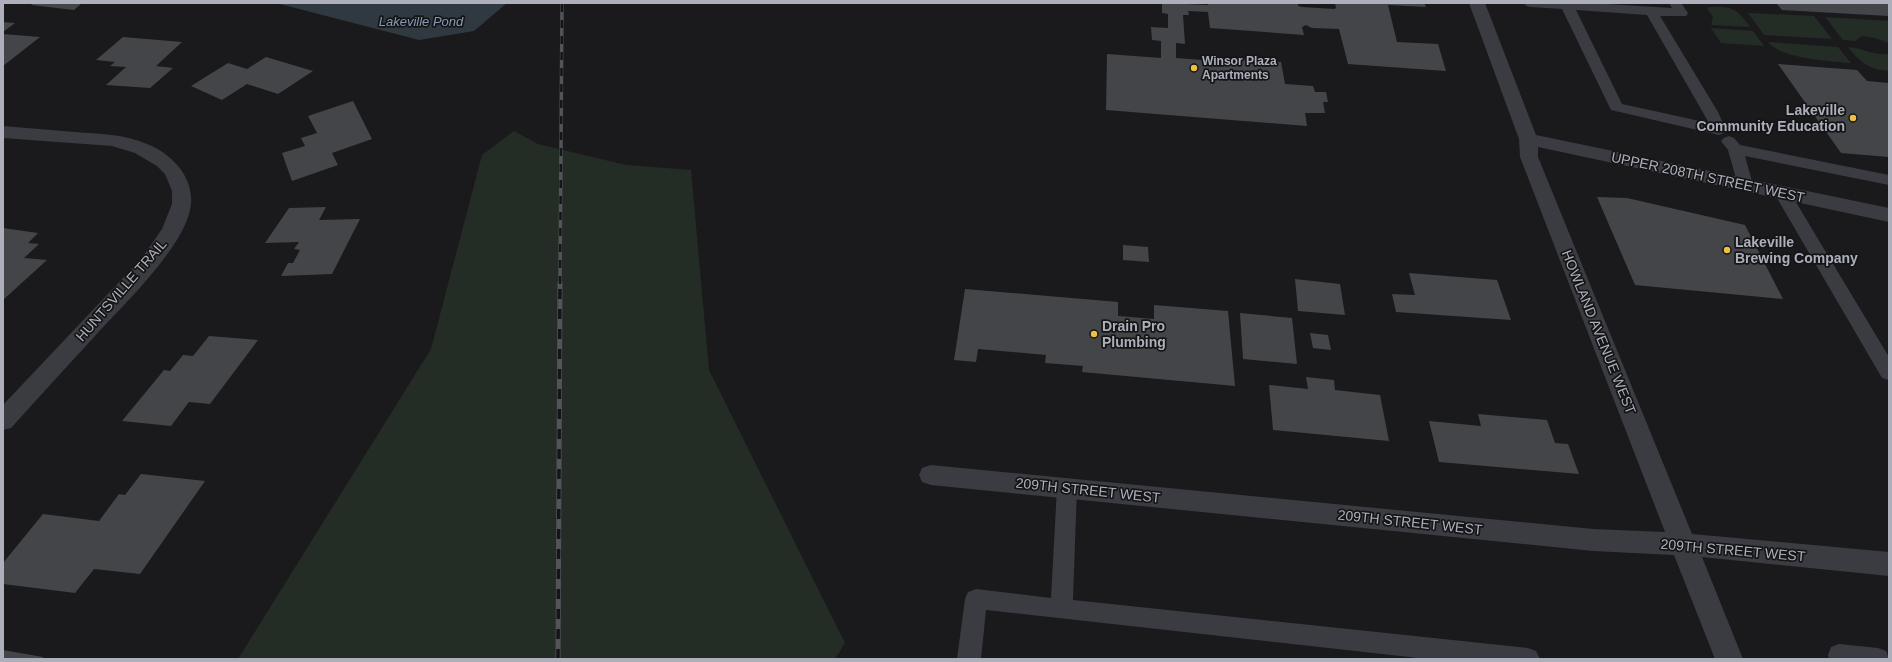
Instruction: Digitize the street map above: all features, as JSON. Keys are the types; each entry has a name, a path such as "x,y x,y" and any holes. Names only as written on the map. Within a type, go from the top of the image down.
{"street":[{"name":"HOWLAND AVENUE WEST","path":"1477,3 1528,139 1529,157 1728,659"},
{"name":"HUNTSVILLE TRAIL","path":"3,132 129,143 151,152 166,164 178,178 182,197 179,216 168,237 149,263 3,421"},
{"name":"UPPER 208TH STREET WEST","path":"1528,139 1887,216"},
{"name":"209TH STREET WEST","path":"932,474 1593,540 1682,544 1889,564"}],"lane":[{"path":"1531,3 1567,4 1681,13 1674,3"},
{"path":"1567,4 1616,107 1719,130"},
{"path":"1651,11 1712,112 1719,130 1735,148 1745,185"},
{"path":"1735,148 1889,180"},
{"path":"1782,193 1889,373"},
{"path":"1062,609 1068,488"},
{"path":"969,659 976,599 1528,659"},
{"path":"1839,655 1878,659"}],"shaded area":[{"path":"1724,7 1738,12 1750,27 1711,25 1713,17 1707,8"},
{"path":"1748,13 1814,16 1832,39 1764,35"},
{"path":"1825,17 1889,21 1889,43 1875,38 1862,36 1855,41 1843,40"},
{"path":"1711,28 1753,31 1764,46 1721,43"},
{"path":"1768,42 1838,47 1851,63 1794,56 1774,48"},
{"path":"1848,47 1878,54 1889,54 1889,71 1870,67 1861,61"},
{"path":"514,131 538,144 626,165 691,170 709,370 845,643 835,659 238,659 431,349 482,155"}],"water":[{"name":"Lakeville Pond","path":"276,3 507,3 474,31 419,40"}],"building":[{"path":"34,3 82,3 74,10 31,5"},
{"name":"Winsor Plaza Apartments","path":"1162,3 1208,5 1208,3 1298,3 1298,6 1302,7 1334,9 1336,8 1335,3 1424,3 1426,7 1388,5 1397,42 1438,44 1446,71 1348,64 1339,29 1312,28 1306,25 1302,27 1304,35 1210,28 1208,12 1188,11 1189,15 1183,15 1185,44 1176,43 1176,58 1241,63 1241,59 1281,62 1285,84 1313,86 1315,92 1326,92 1328,102 1323,102 1325,113 1305,113 1307,126 1106,110 1107,54 1161,58 1161,41 1152,40 1151,27 1168,28 1168,14 1162,13"},
{"path":"1776,3 1888,3 1889,16 1782,10"},
{"path":"3,22 15,23 3,32"},
{"path":"3,34 40,37 3,66"},
{"path":"123,37 182,42 156,66 173,68 150,88 106,85 126,67 110,66 115,62 96,60"},
{"path":"266,57 313,71 278,94 247,84 222,100 191,86 228,63 247,69"},
{"name":"Lakeville Community Education","path":"1778,64 1857,70 1867,81 1889,83 1889,157 1841,153"},
{"path":"353,101 372,139 332,153 338,165 292,181 282,153 305,146 301,138 317,133 308,116"},
{"path":"1597,197 1627,198 1745,225 1783,299 1635,285"},
{"path":"326,207 319,220 360,219 332,274 281,276 288,263 293,263 300,250 294,249 299,242 265,243 289,208"},
{"path":"3,228 38,233 28,243 39,244 24,258 47,260 3,300"},
{"path":"1123,245 1148,247 1149,262 1123,260"},
{"path":"1409,273 1497,280 1511,320 1396,312 1392,294 1415,295"},
{"path":"1295,279 1340,284 1345,315 1298,311"},
{"name":"Drain Pro Plumbing","path":"965,289 1118,302 1118,316 1154,319 1154,305 1228,311 1235,386 1082,372 1083,366 1045,363 1046,355 978,349 976,362 954,360"},
{"path":"1240,313 1292,318 1297,364 1243,359"},
{"path":"1310,333 1328,335 1331,350 1313,348"},
{"path":"209,336 258,340 210,404 189,402 171,426 122,421 164,370 170,371 183,355 193,356"},
{"path":"1306,377 1334,380 1335,390 1380,395 1389,441 1273,430 1269,385 1308,389"},
{"path":"1478,414 1547,420 1555,443 1568,444 1579,474 1439,462 1429,421 1481,426"},
{"path":"141,474 205,481 140,574 94,569 75,593 3,584 3,563 43,514 99,521 119,494 125,495"},
{"path":"3,650 43,657 42,659 3,659"}],"railway":[{"path":"560,284 562,3"},
{"path":"558,659 560,283"}],"place":[{"name":"Winsor Plaza Apartments","path":"1194,68"},
{"name":"Lakeville Community Education","path":"1853,118"},
{"name":"Lakeville Brewing Company","path":"1727,250"},
{"name":"Drain Pro Plumbing","path":"1094,334"}]}
